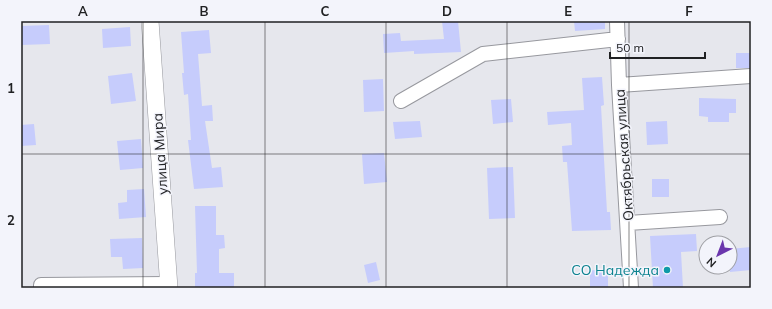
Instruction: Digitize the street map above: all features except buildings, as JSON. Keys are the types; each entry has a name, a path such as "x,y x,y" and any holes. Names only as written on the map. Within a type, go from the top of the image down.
{"main road":[{"name":"улица Мира","path":"150,21 169,286"}],"street":[{"name":"Октябрьская улица","path":"617,21 619,85 631,288"},
{"path":"401,101 483,54 618,39"},
{"path":"619,85 751,76"},
{"path":"628,223 720,217"},
{"path":"41,288 41,285 169,286"}],"place":[{"name":"СО Надежда","path":"667,270"}]}
